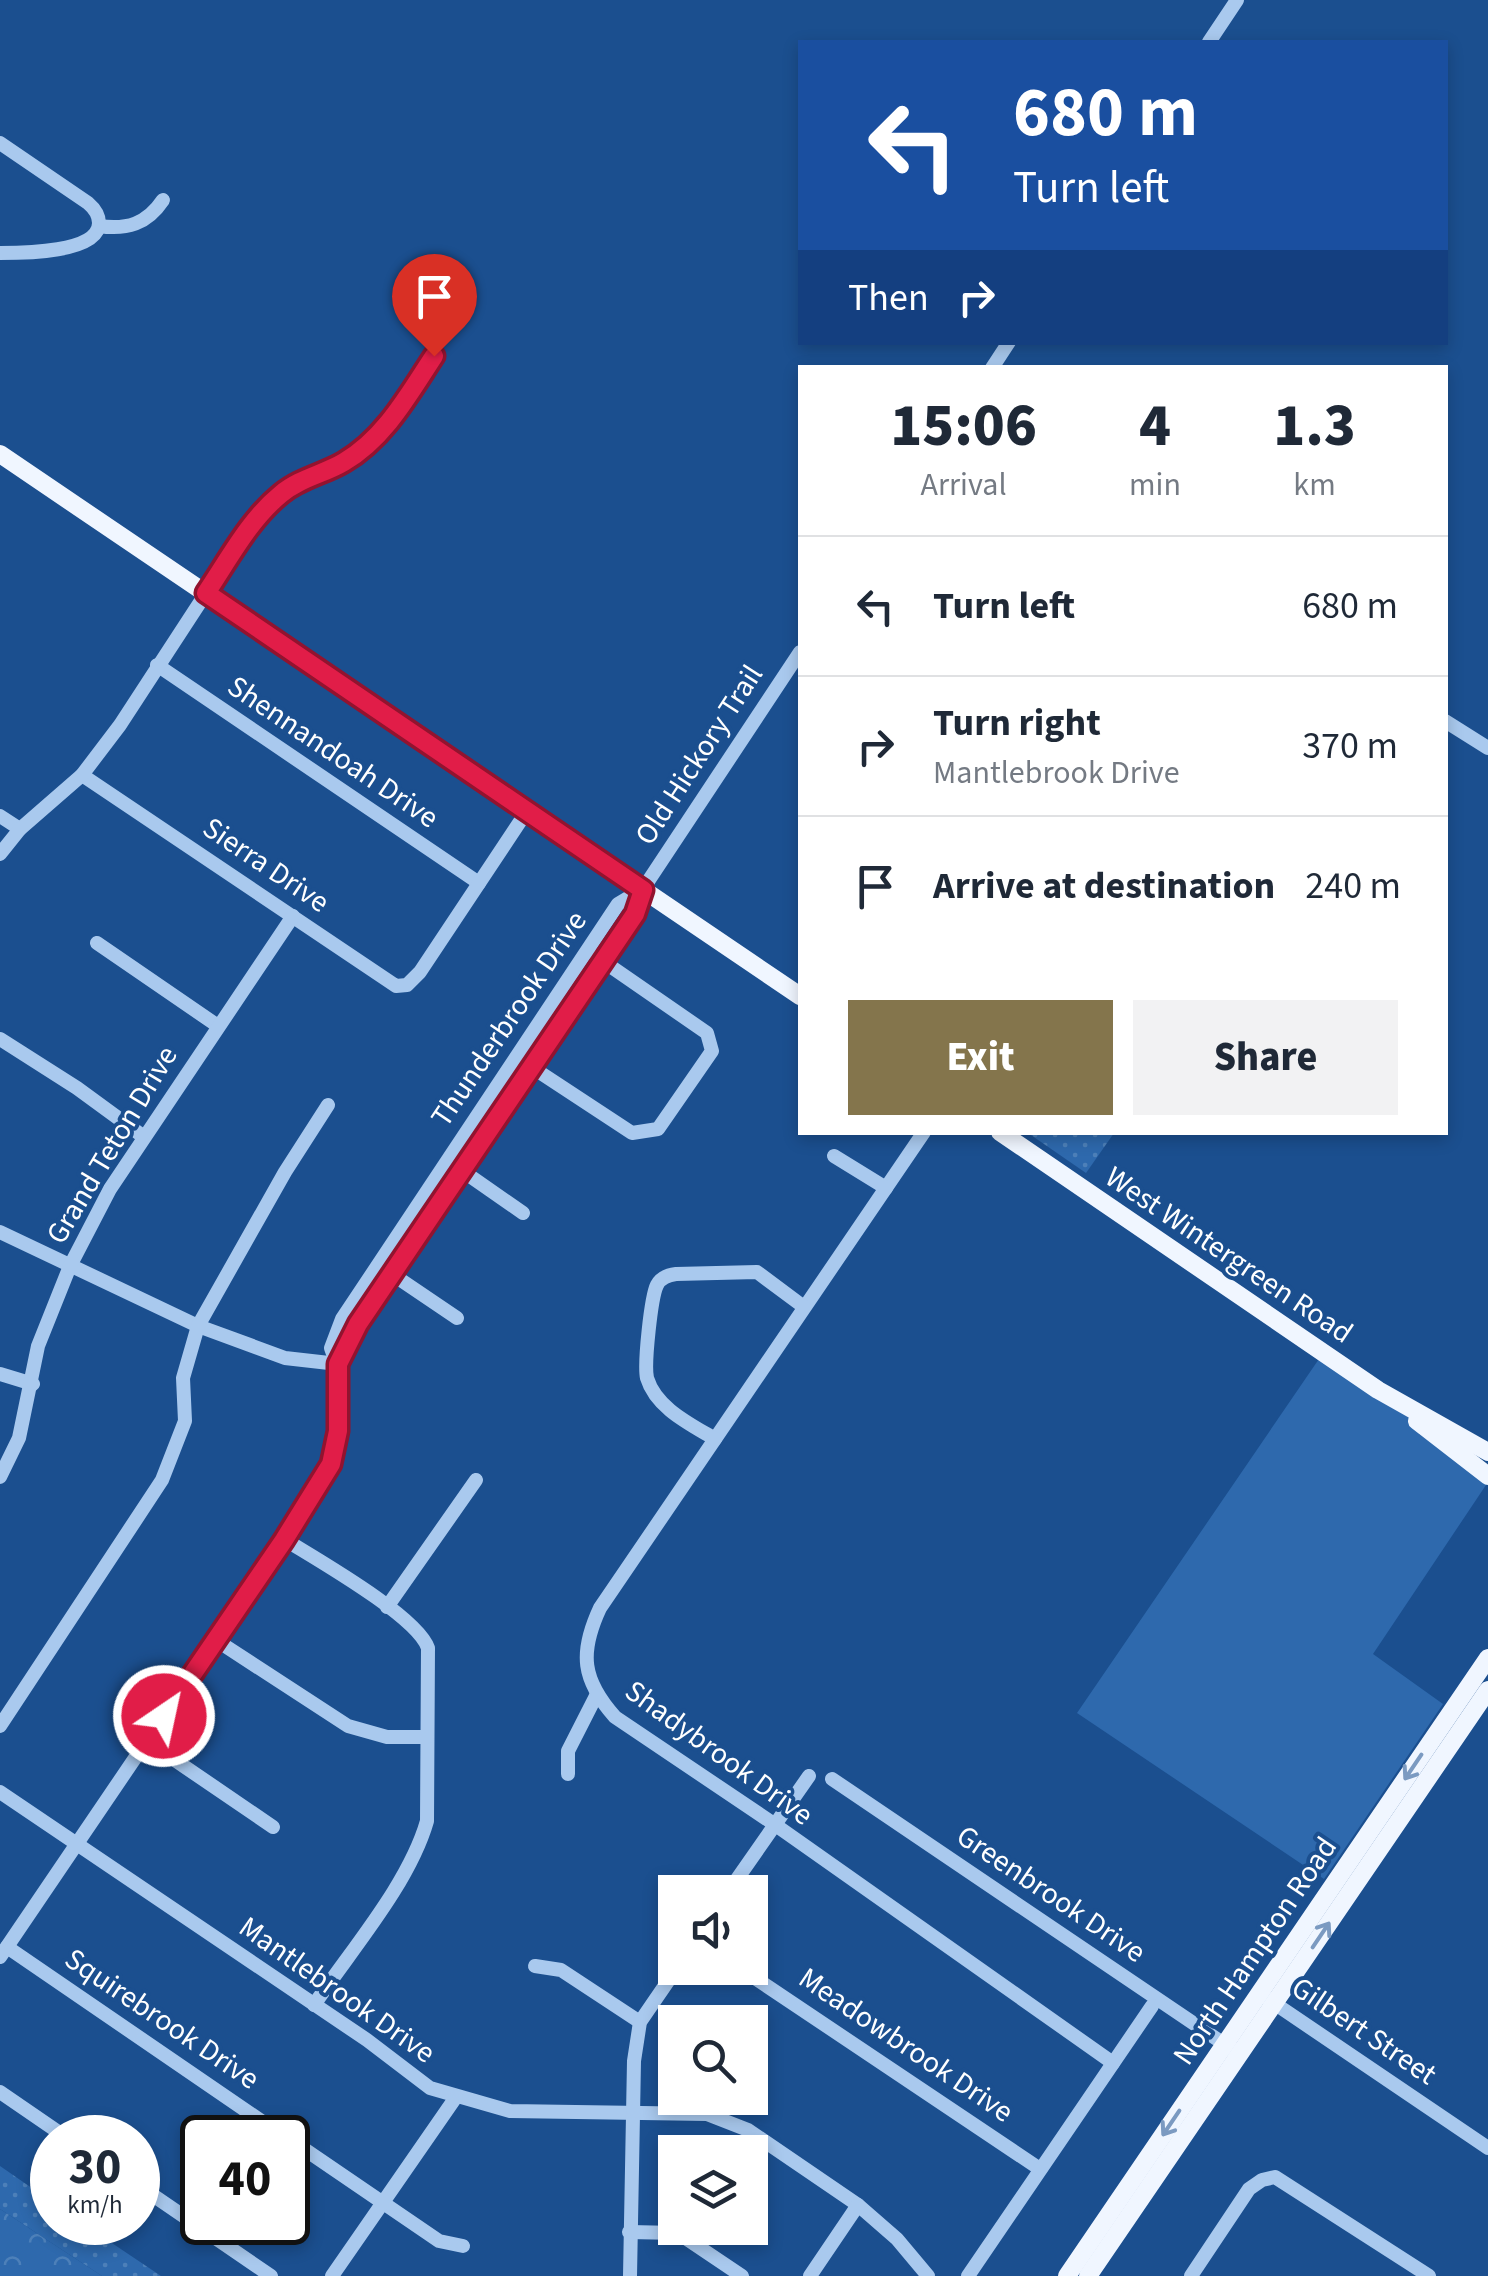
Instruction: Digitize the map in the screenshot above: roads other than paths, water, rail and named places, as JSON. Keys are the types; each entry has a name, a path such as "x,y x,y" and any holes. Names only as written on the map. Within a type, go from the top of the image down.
{"main road":[{"path":"0,454 798,995"},
{"name":"West Wintergreen Road","path":"1004,1135 1378,1390 1488,1476"},
{"name":"West Wintergreen Road","path":"1378,1390 1488,1452"},
{"path":"1407,1413 1488,1462"},
{"name":"North Hampton Road","path":"1067,2276 1267,1998 1457,1718 1488,1658"},
{"name":"North Hampton Road","path":"1457,1718 1488,1690"},
{"name":"North Hampton Road","path":"1088,2276 1232,2049"}],"street":[{"path":"1210,40 1237,0"},
{"path":"0,143 96,209 99,226 95,236 83,244 0,254"},
{"path":"99,226 122,229 138,223 163,200"},
{"path":"0,854 20,830 82,775 120,725 254,521 282,492 364,448 383,430 434,356"},
{"name":"Old Hickory Trail","path":"643,890 798,655"},
{"name":"Shennandoah Drive","path":"158,665 479,883"},
{"path":"1448,723 1488,748"},
{"name":"Sierra Drive","path":"82,775 396,986 408,985 420,972 479,883"},
{"path":"479,883 527,811"},
{"path":"0,816 20,830"},
{"name":"Thunderbrook Drive","path":"3,1952 284,1540 331,1464 338,1431 338,1364 331,1348 342,1318 618,904 643,890"},
{"name":"Thunderbrook Drive","path":"338,1364 358,1324 635,914 643,890"},
{"name":"Grand Teton Drive","path":"0,1477 20,1438 38,1346 70,1266 110,1189 293,916"},
{"path":"97,942 218,1026"},
{"path":"515,1056 632,1133 658,1129 685,1094 712,1050 707,1033 587,950"},
{"path":"0,1039 144,1137"},
{"path":"0,1726 162,1480 185,1420 183,1378 198,1326 284,1172 328,1105"},
{"name":"Shadybrook Drive","path":"922,1135 600,1608 587,1636 585,1652 596,1696 616,1718 774,1824 1113,2063"},
{"path":"834,1156 886,1188"},
{"path":"448,1160 523,1213"},
{"path":"0,1232 198,1326 285,1358 338,1364"},
{"path":"379,1262 391,1276 456,1318"},
{"path":"714,1439 670,1412 647,1378 658,1284 666,1275 756,1272 804,1307"},
{"path":"0,1374 32,1384"},
{"path":"388,1607 476,1480"},
{"path":"284,1540 388,1607 424,1638 428,1648 427,1821 421,1843 314,2005"},
{"path":"216,1640 348,1726 387,1737 427,1737"},
{"path":"568,1774 568,1750 596,1696"},
{"path":"147,1740 273,1827"},
{"path":"740,1875 808,1776"},
{"name":"Greenbrook Drive","path":"832,1778 1232,2049"},
{"name":"Mantlebrook Drive","path":"0,1792 430,2088 510,2111 632,2116 707,2114 748,2130 858,2205 896,2239 928,2276"},
{"name":"Squirebrook Drive","path":"3,1952 252,2115"},
{"path":"535,1966 561,1970 640,2022"},
{"path":"630,2276 634,2061 640,2022 665,1985"},
{"name":"Meadowbrook Drive","path":"765,1985 1040,2169"},
{"name":"Gilbert Street","path":"1267,1998 1488,2148"},
{"path":"968,2276 1152,2006"},
{"path":"0,2092 34,2115"},
{"path":"332,2276 456,2098"},
{"name":"Squirebrook Drive","path":"310,2154 440,2242 463,2246"},
{"path":"1191,2276 1249,2190 1262,2180 1275,2177 1429,2276"},
{"path":"160,2200 272,2276"},
{"path":"810,2276 858,2205"},
{"path":"629,2232 678,2233 742,2276"}]}
